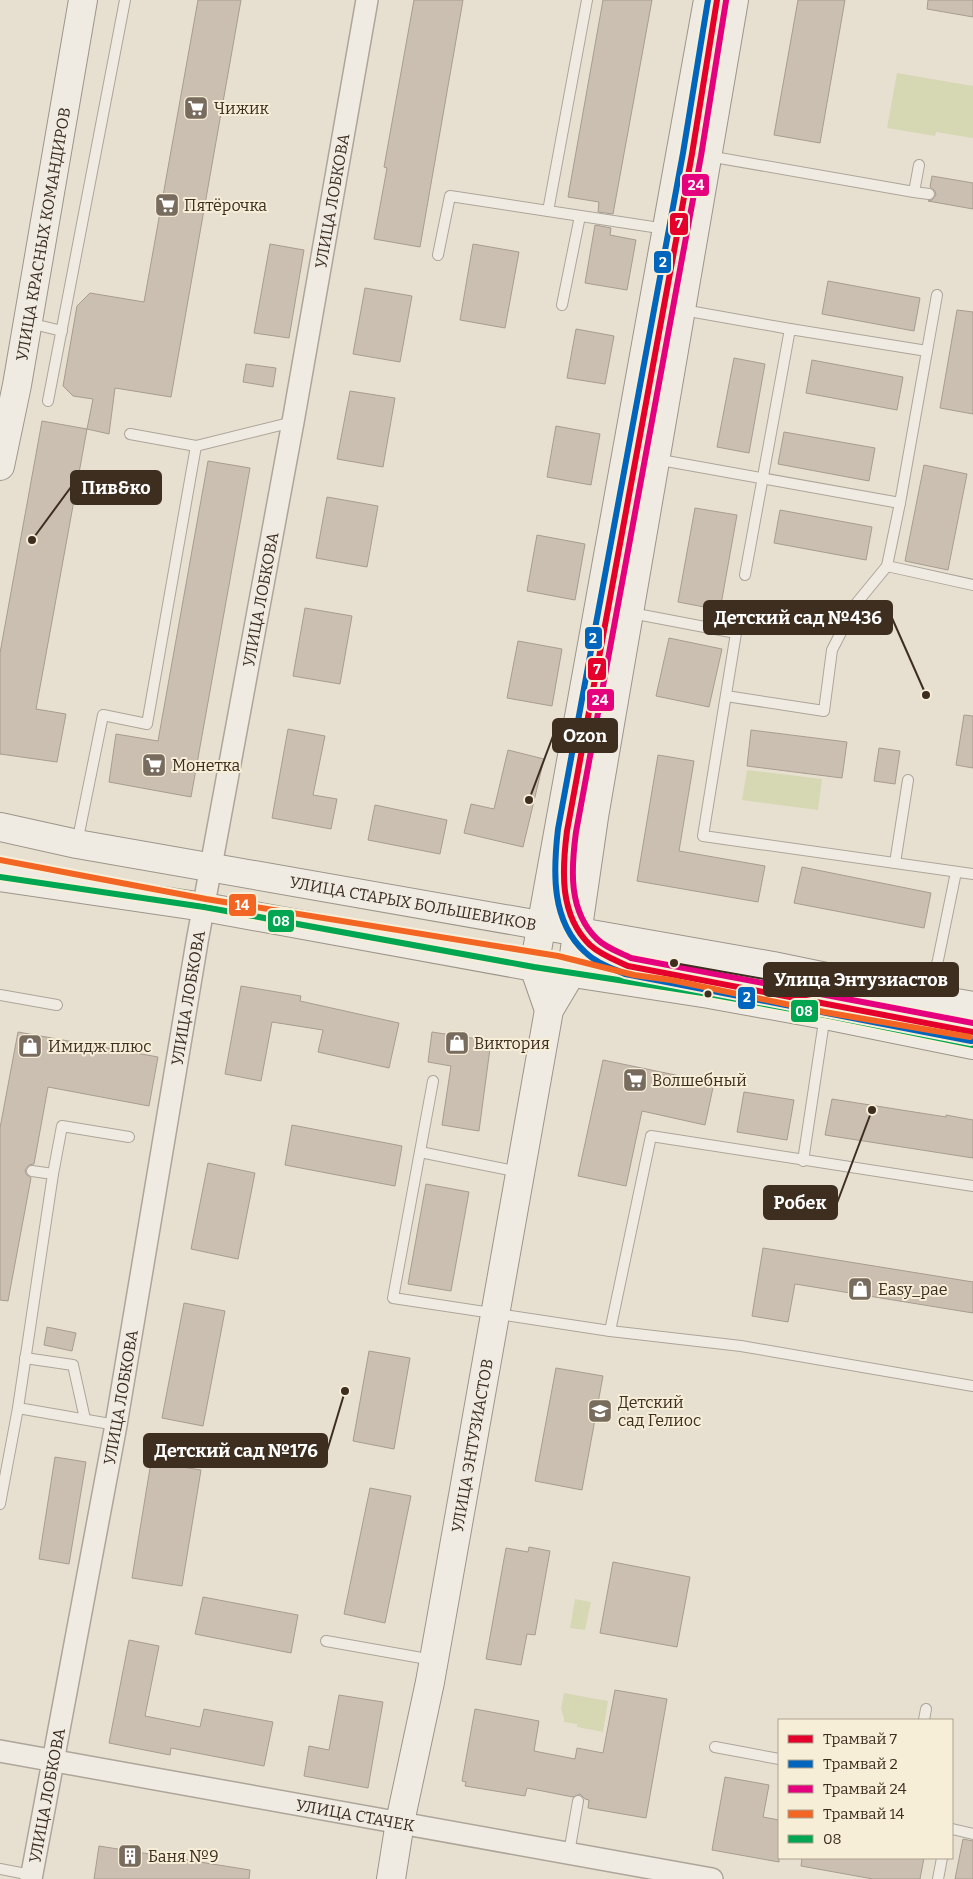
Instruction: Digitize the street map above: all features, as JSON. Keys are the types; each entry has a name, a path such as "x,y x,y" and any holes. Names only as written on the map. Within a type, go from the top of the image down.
{"street":[{"name":"УЛИЦА КРАСНЫХ КОМАНДИРОВ","path":"0,466 13,384 28,322 83,0"},
{"name":"УЛИЦА ЛОБКОВА","path":"31,1877 116,1425 204,907 293,422 367,0"},
{"path":"694,154 708,0"},
{"path":"548,1010 534,967 599,606 680,231 694,154 734,0"},
{"path":"548,1010 571,974 594,817 681,310 680,231"},
{"name":"УЛИЦА СТАРЫХ БОЛЬШЕВИКОВ","path":"0,827 77,844 774,966 973,1006"},
{"path":"0,877 204,907 571,974 709,994 826,1005 973,1045"},
{"name":"УЛИЦА ЭНТУЗИАСТОВ","path":"391,1879 400,1822 434,1660 548,1010"},
{"name":"УЛИЦА СТАЧЕК","path":"0,1751 569,1853 648,1873 712,1879"}],"lane":[{"path":"48,401 125,0"},
{"path":"548,211 587,0"},
{"path":"694,154 929,194"},
{"path":"914,192 919,165"},
{"path":"438,255 450,196 680,231"},
{"path":"562,305 580,216"},
{"path":"726,696 824,712 832,650 855,606 887,566 937,295"},
{"path":"681,310 926,351"},
{"path":"28,322 62,331"},
{"path":"745,575 790,329"},
{"path":"130,434 196,446 293,422"},
{"path":"77,844 103,715 147,724 196,446"},
{"path":"656,459 900,503"},
{"path":"887,566 973,585"},
{"path":"599,606 736,633 703,836 973,874"},
{"path":"895,863 908,780"},
{"path":"928,998 938,960 956,872"},
{"path":"0,995 57,1004"},
{"path":"803,1161 826,1005"},
{"path":"433,1081 393,1298 610,1331 741,1346 973,1386"},
{"path":"0,1504 18,1408 62,1126 130,1137"},
{"path":"610,1331 651,1136 973,1186"},
{"path":"420,1152 520,1172"},
{"path":"32,1171 53,1174"},
{"path":"25,1358 72,1366 85,1419"},
{"path":"18,1408 116,1425"},
{"path":"326,1641 434,1660"},
{"path":"924,1719 926,1709"},
{"path":"715,1747 778,1759"},
{"path":"569,1853 578,1801"},
{"path":"953,1829 973,1834"},
{"path":"938,1879 942,1859"},
{"path":"0,1869 31,1877"}],"green space":[{"path":"897,73 973,86 973,138 936,132 935,136 887,128"},
{"path":"747,770 822,779 818,810 742,800"},
{"path":"575,1599 591,1602 585,1630 570,1628"},
{"path":"564,1693 608,1701 603,1732 577,1727 577,1724 564,1722 561,1709"}],"building":[{"path":"198,0 241,0 171,397 115,388 109,434 87,429 93,399 73,396 63,386 77,306 90,293 144,302"},
{"path":"414,0 463,0 420,247 374,239 387,168 384,167"},
{"path":"603,0 652,0 613,214 598,212 599,202 568,197"},
{"path":"798,0 845,0 820,143 774,135"},
{"path":"928,0 973,0 973,17 927,9"},
{"path":"932,176 973,183 973,209 928,201 932,200 936,195 935,191 930,187"},
{"path":"595,225 611,228 610,235 636,240 627,290 585,283"},
{"path":"270,244 304,250 289,338 254,333"},
{"path":"473,244 519,252 505,328 460,320"},
{"path":"828,281 920,298 914,331 822,314"},
{"path":"365,288 412,296 400,362 353,354"},
{"path":"957,310 973,312 973,414 940,408"},
{"path":"576,329 614,336 605,384 567,378"},
{"path":"734,358 765,364 749,453 717,447"},
{"path":"812,360 903,377 897,410 806,393"},
{"path":"246,364 276,368 273,387 243,382"},
{"path":"350,391 395,398 383,467 337,459"},
{"path":"42,421 87,429 36,709 66,714 57,762 0,754 0,653"},
{"path":"556,426 600,434 591,485 547,477"},
{"path":"784,432 875,448 869,481 778,464"},
{"path":"208,461 250,468 191,797 109,782 116,734 158,741"},
{"path":"924,465 967,474 948,570 905,561"},
{"path":"327,497 378,506 367,567 316,558"},
{"path":"695,508 737,515 720,610 678,602"},
{"path":"780,510 872,527 866,560 774,543"},
{"path":"537,535 585,544 575,600 527,591"},
{"path":"305,608 352,616 340,684 293,676"},
{"path":"669,638 722,649 709,707 656,696"},
{"path":"518,641 562,649 552,706 507,698"},
{"path":"964,715 973,716 973,768 956,765"},
{"path":"288,729 325,736 313,795 337,799 331,829 272,818"},
{"path":"751,730 847,742 842,778 747,766"},
{"path":"879,748 900,751 895,784 874,781"},
{"path":"508,750 544,759 523,847 464,833 471,804 494,809"},
{"path":"658,755 694,761 679,851 765,866 758,902 637,881"},
{"path":"375,805 447,820 440,854 368,840"},
{"path":"802,867 931,893 924,928 794,903"},
{"path":"241,986 301,996 300,1001 399,1023 389,1068 318,1052 323,1030 272,1022 261,1081 225,1074"},
{"path":"18,1032 158,1057 149,1106 48,1087 34,1164 29,1165 25,1170 26,1174 31,1178 8,1301 0,1300 0,1128"},
{"path":"432,1032 491,1041 479,1131 442,1125 451,1066 428,1062"},
{"path":"603,1060 714,1083 705,1125 642,1111 626,1186 578,1176"},
{"path":"744,1092 794,1100 787,1140 737,1132"},
{"path":"832,1099 973,1120 973,1158 825,1135"},
{"path":"292,1125 402,1146 395,1186 285,1165"},
{"path":"208,1163 255,1173 238,1259 191,1249"},
{"path":"426,1184 469,1192 451,1291 408,1284"},
{"path":"763,1248 973,1282 973,1313 795,1284 788,1322 752,1316"},
{"path":"184,1303 225,1311 203,1426 162,1418"},
{"path":"47,1327 76,1333 72,1351 44,1345"},
{"path":"369,1351 410,1358 394,1449 353,1441"},
{"path":"556,1368 603,1376 582,1490 535,1481"},
{"path":"55,1457 86,1462 69,1564 39,1559"},
{"path":"151,1462 201,1470 182,1586 132,1578"},
{"path":"370,1488 411,1496 385,1623 344,1614"},
{"path":"529,1547 550,1551 535,1635 527,1634 521,1665 486,1659 506,1548 528,1552"},
{"path":"613,1562 690,1577 677,1647 600,1633"},
{"path":"203,1597 298,1615 291,1653 195,1634"},
{"path":"129,1640 159,1646 145,1716 200,1727 204,1709 273,1722 264,1766 171,1748 170,1755 109,1743"},
{"path":"615,1690 667,1699 646,1818 588,1808 589,1800 580,1794 573,1797 527,1788 525,1796 465,1786 466,1782 462,1781 475,1709 539,1721 534,1751 575,1759 577,1748 603,1753"},
{"path":"339,1695 383,1702 368,1788 304,1776 309,1746 329,1750"},
{"path":"725,1777 769,1785 763,1817 778,1820 779,1862 712,1850"},
{"path":"963,1839 973,1841 973,1879 955,1879"},
{"name":"Баня №9","path":"99,1846 250,1870 249,1879 94,1879"},
{"path":"802,1859 924,1859 920,1879 873,1879 801,1866"}],"tram line":[{"name":"2","path":"708,0 683,153 558,829 555,879 560,911 574,940 589,956 625,974 971,1041"},
{"name":"7","path":"717,0 692,154 567,831 564,876 568,906 580,933 590,945 603,954 628,966 973,1032"},
{"name":"24","path":"726,1 701,156 576,832 573,860 576,903 581,916 597,939 631,958 973,1023"},
{"name":"14","path":"0,860 206,899 558,956 634,975 671,980 824,1012 970,1037"}],"transit line":[{"name":"08","path":"0,877 204,907 534,967 709,994 973,1045"}],"place":[{"name":"Чижик","path":"196,108"},
{"name":"Пятёрочка","path":"167,205"},
{"name":"Пив&ко","path":"32,540"},
{"name":"Детский сад №436","path":"926,695"},
{"name":"Монетка","path":"154,765"},
{"name":"Ozon","path":"529,800"},
{"name":"Улица Энтузиастов","path":"674,963"},
{"name":"Виктория","path":"457,1043"},
{"name":"Имидж плюс","path":"30,1046"},
{"name":"Волшебный","path":"635,1080"},
{"name":"Робек","path":"872,1110"},
{"name":"Easy_pae","path":"860,1289"},
{"name":"Детский сад №176","path":"345,1391"},
{"name":"Детский сад Гелиос","path":"600,1411"},
{"name":"Баня №9","path":"130,1856"}]}
